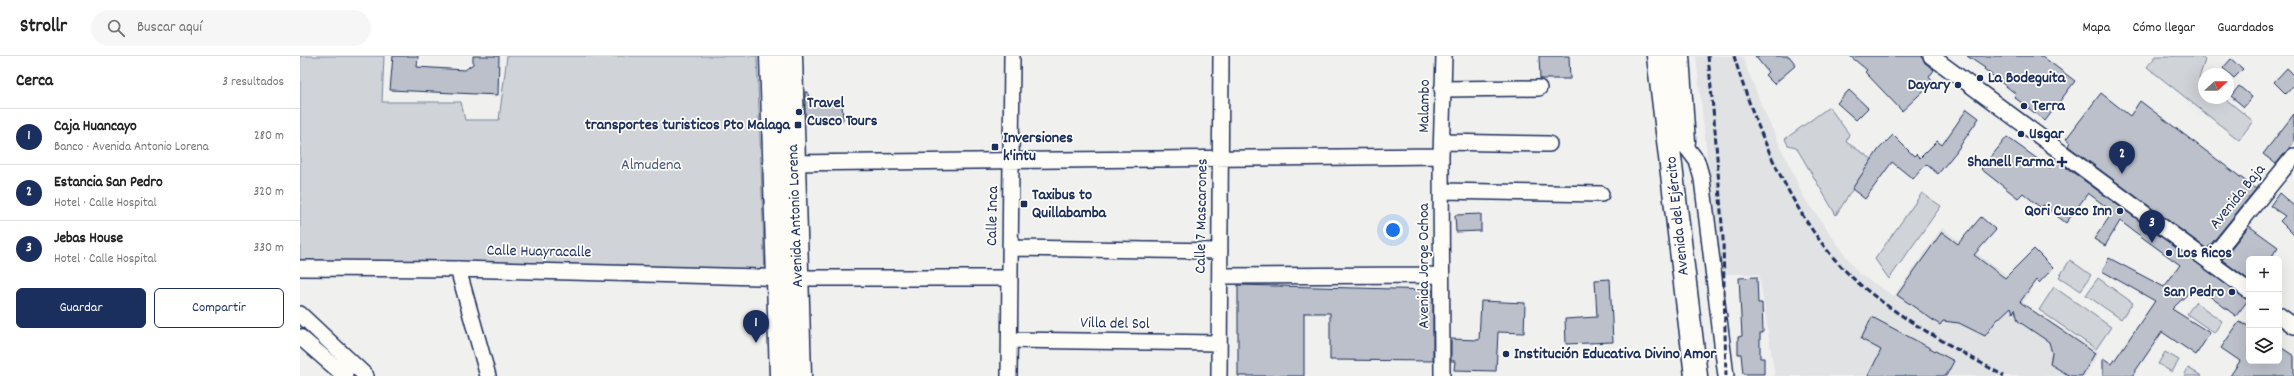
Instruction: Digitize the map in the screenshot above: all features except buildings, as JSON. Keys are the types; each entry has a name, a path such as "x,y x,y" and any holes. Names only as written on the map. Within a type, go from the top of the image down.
{"main road":[{"name":"Avenida Antonio Lorena","path":"772,56 784,163 787,278 781,376"},
{"name":"Avenida Antonio Lorena","path":"784,163 791,56"},
{"name":"Avenida del Ejército","path":"1658,56 1696,376"},
{"name":"Avenida del Ejército","path":"1678,56 1684,144 1710,376"},
{"name":"Avenida Antonio Lorena","path":"787,278 800,376"}],"street":[{"name":"Calle Inca","path":"1009,376 1012,56"},
{"name":"Calle 7 Mascarones","path":"1219,376 1221,56"},
{"name":"Malambo","path":"1442,149 1442,89 1444,56"},
{"path":"1936,57 2210,260 2246,289"},
{"path":"1442,89 1539,88"},
{"path":"784,163 1221,159 1549,144"},
{"path":"1684,144 1698,161 1702,179 1726,376"},
{"name":"Avenida Jorge Ochoa","path":"1442,149 1442,376"},
{"name":"Avenida Baja","path":"2210,260 2294,156"},
{"path":"1443,191 1601,194"},
{"path":"1010,248 1220,251"},
{"name":"Calle Huayracalle","path":"300,268 458,269 787,278 1010,278"},
{"path":"458,269 488,376"},
{"path":"1220,276 1441,275"},
{"path":"300,314 366,376"},
{"path":"2282,316 2294,326"},
{"path":"300,337 345,376"},
{"name":"Villa del Sol","path":"1010,340 1219,343"}],"shaded area":[{"path":"1696,56 1742,56 1763,109 1805,199 1859,274 1894,296 1942,228 2030,292 2022,304 2099,352 2085,376 1775,376 1759,274 1720,274"}],"green space":[{"name":"Almudena","path":"300,56 384,56 382,102 461,102 465,120 499,120 507,56 757,56 765,277 300,263"},
{"path":"2156,56 2200,56 2205,60 2202,68 2198,68 2198,104 2232,104 2253,121 2239,140 2147,67"},
{"path":"1829,107 1849,134 1846,142 1872,159 1836,215 1796,147 1788,145 1785,139"},
{"path":"1922,193 1941,206 1889,279 1875,259"},
{"path":"2070,260 2091,275 2081,291 2059,277"},
{"path":"2098,278 2133,303 2121,319 2086,295"},
{"path":"2054,287 2111,327 2096,349 2039,310"},
{"path":"2195,302 2222,321 2214,333 2187,314"},
{"path":"2165,352 2179,360 2172,372 2158,364"},
{"path":"2188,368 2202,376 2184,376"}],"railway":[{"path":"1708,56 1723,239 1726,376"},
{"path":"1734,56 1754,115 1781,177 1815,234 1835,259 1856,281 1890,308 1927,332 2004,376"}],"place":[{"name":"La Bodeguita","path":"1980,78"},
{"name":"Dayary","path":"1958,85"},
{"name":"Terra","path":"2024,106"},
{"name":"Travel Cusco Tours","path":"799,112"},
{"name":"transportes turisticos Pto Malaga","path":"798,125"},
{"name":"Usgar","path":"2021,134"},
{"name":"Inversiones k'intu","path":"995,147"},
{"name":"Shanell Farma","path":"2062,162"},
{"name":"Estancia San Pedro","path":"2122,174"},
{"name":"Taxibus to Quillabamba","path":"1024,204"},
{"name":"Qori Cusco Inn","path":"2120,211"},
{"name":"Jebas House","path":"2152,243"},
{"name":"Los Ricos","path":"2169,253"},
{"name":"San Pedro","path":"2232,292"},
{"name":"Caja Huancayo","path":"756,343"},
{"name":"Institución Educativa Divino Amor","path":"1506,354"}]}
